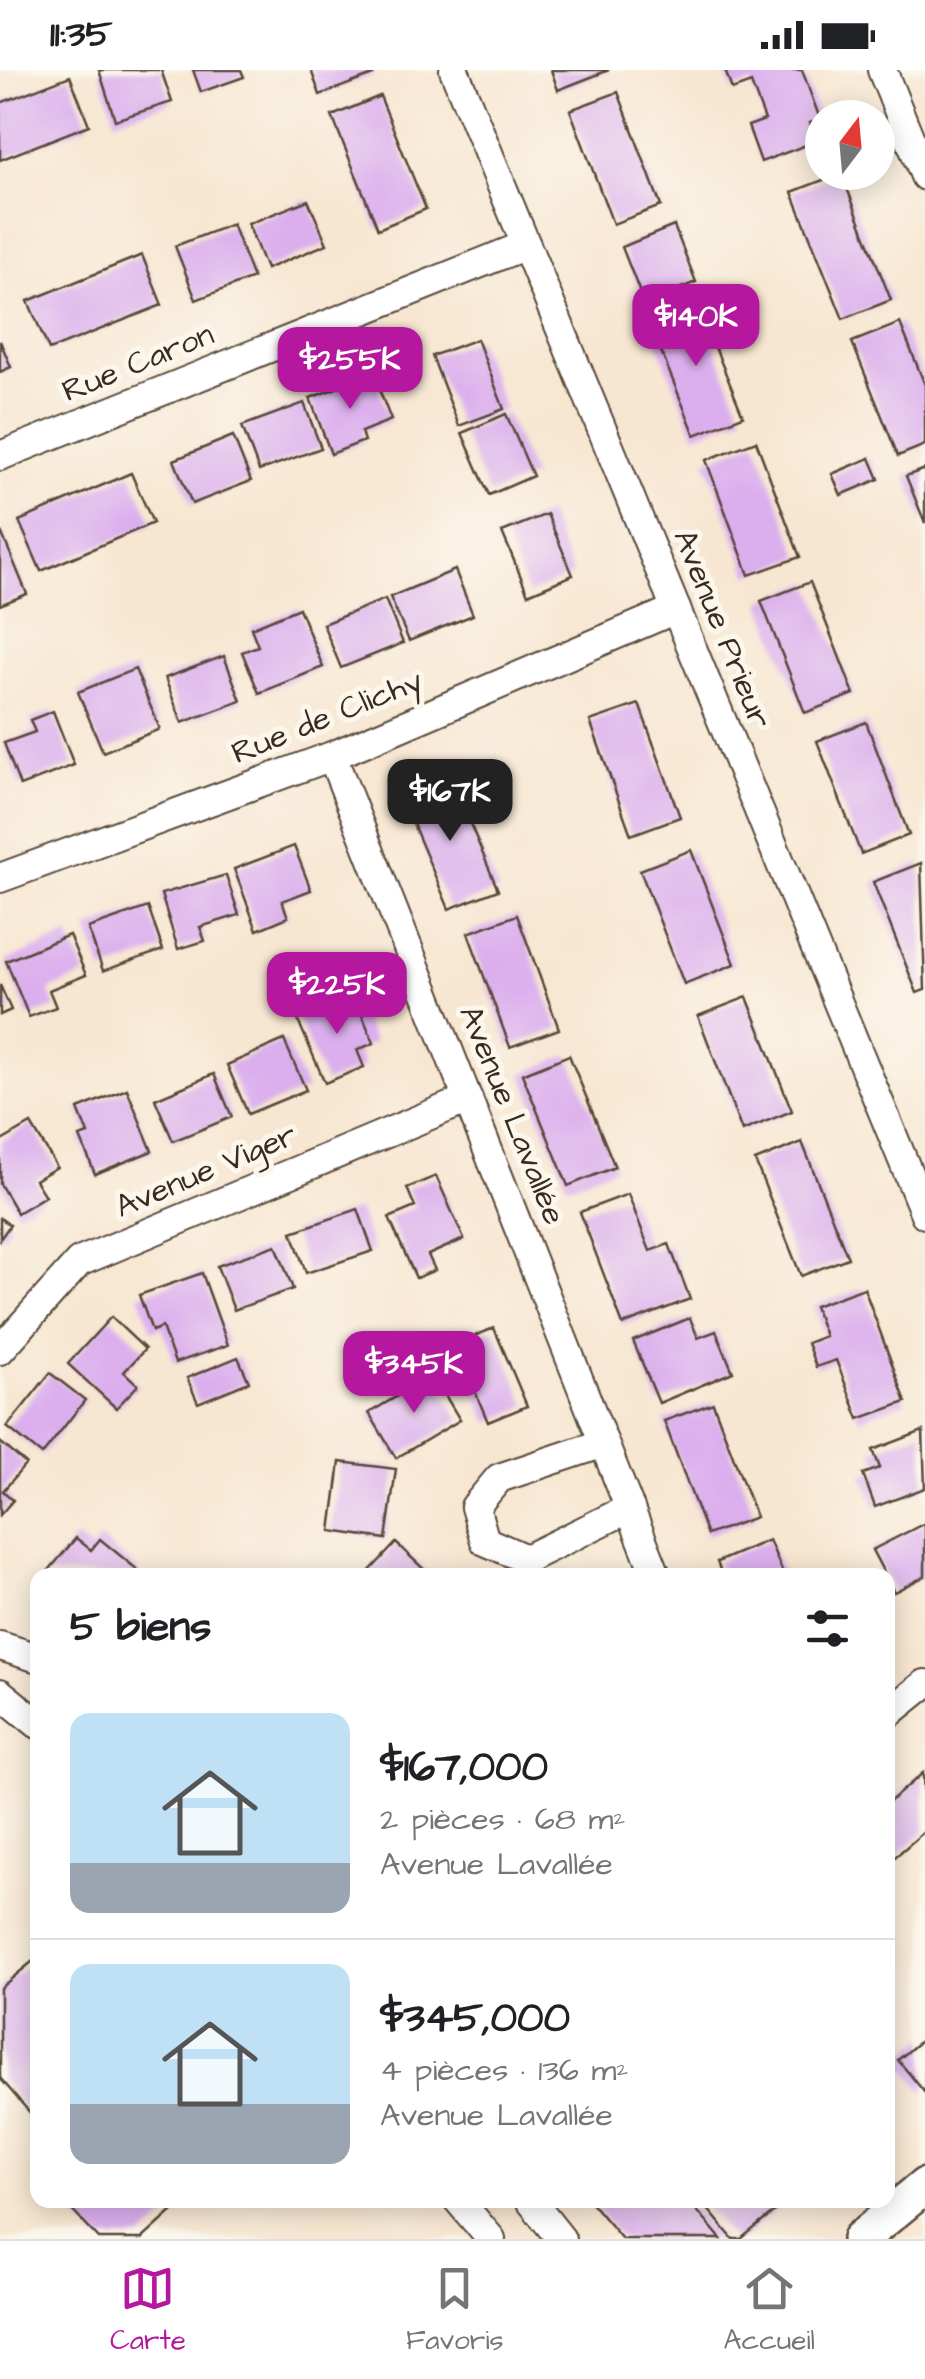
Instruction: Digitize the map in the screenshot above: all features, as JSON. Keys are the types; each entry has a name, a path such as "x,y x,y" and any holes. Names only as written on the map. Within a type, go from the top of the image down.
{"street":[{"name":"Avenue Prieur","path":"454,70 925,1214"},
{"path":"882,70 925,176"},
{"name":"Rue Caron","path":"0,456 526,245"},
{"name":"Rue de Clichy","path":"0,878 332,756 676,609"},
{"name":"Avenue Lavallée","path":"332,756 653,1568"},
{"name":"Avenue Viger","path":"0,1350 79,1262 468,1099"},
{"path":"604,1443 499,1478 475,1507 485,1541 526,1558 630,1508"},
{"path":"0,1646 30,1655"},
{"path":"895,1708 925,1684"},
{"path":"0,1693 30,1717"},
{"path":"880,2233 925,2186"},
{"path":"465,2208 491,2239"},
{"path":"536,2208 561,2239"}],"building":[{"path":"99,70 161,70 172,102 115,120"},
{"path":"193,70 241,70 244,77 201,92"},
{"path":"311,70 371,70 373,75 320,95"},
{"path":"551,70 609,70 558,90"},
{"path":"725,70 802,70 813,100 805,100 805,146 761,162 748,126 765,120 751,83 732,90"},
{"path":"70,76 89,125 0,160 0,103"},
{"path":"618,92 661,206 613,224 570,110"},
{"path":"380,96 426,209 378,229 332,116"},
{"path":"805,187 805,190 848,190 891,300 843,319 792,192"},
{"path":"308,200 327,244 266,269 248,224"},
{"path":"232,224 253,278 196,300 175,246"},
{"path":"674,226 696,282 644,303 622,247"},
{"path":"142,255 162,305 49,350 28,301"},
{"path":"697,303 743,416 695,435 649,322"},
{"path":"900,323 925,385 925,445 898,456 852,342"},
{"path":"477,339 504,409 459,426 432,356"},
{"path":"0,341 11,367 0,372"},
{"path":"373,374 391,420 361,432 364,441 331,454 310,398"},
{"path":"304,403 321,448 259,471 242,426"},
{"path":"506,414 533,476 489,495 462,433"},
{"path":"233,436 251,481 192,504 174,460"},
{"path":"756,441 800,557 749,575 706,460"},
{"path":"870,458 879,479 841,495 832,474"},
{"path":"925,469 925,523 906,476"},
{"path":"131,473 153,523 41,571 19,521"},
{"path":"547,514 573,575 528,594 502,532"},
{"path":"0,529 27,594 0,605"},
{"path":"455,570 473,615 409,641 390,597"},
{"path":"810,582 854,694 805,713 761,601"},
{"path":"385,599 403,643 341,668 323,624"},
{"path":"299,608 323,667 259,693 242,652 258,646 251,628"},
{"path":"224,656 241,701 182,723 165,678"},
{"path":"135,669 160,729 103,752 78,692"},
{"path":"639,704 680,817 631,835 590,721"},
{"path":"53,711 74,765 20,786 4,743 35,732 30,720"},
{"path":"866,722 909,835 861,854 817,741"},
{"path":"451,778 498,890 449,909 402,798"},
{"path":"294,846 311,890 282,901 288,917 257,930 234,869"},
{"path":"691,850 735,964 684,984 640,870"},
{"path":"921,863 925,990 917,993 873,882"},
{"path":"226,875 239,915 200,927 205,941 178,949 161,894"},
{"path":"148,907 163,950 103,971 88,928"},
{"path":"517,915 559,1029 510,1047 468,933"},
{"path":"69,935 86,975 49,990 56,1007 29,1017 6,961"},
{"path":"0,985 11,1010 0,1015"},
{"path":"353,994 374,1043 357,1050 364,1067 325,1083 297,1018"},
{"path":"747,997 792,1111 742,1131 698,1016"},
{"path":"284,1040 306,1090 248,1114 227,1065"},
{"path":"569,1055 615,1167 568,1186 522,1074"},
{"path":"214,1074 232,1117 173,1141 155,1099"},
{"path":"127,1089 152,1151 95,1174 80,1137 88,1134 78,1109"},
{"path":"31,1124 57,1167 35,1180 45,1196 17,1213 0,1184 0,1142"},
{"path":"802,1142 848,1258 801,1276 755,1161"},
{"path":"436,1176 464,1239 428,1255 435,1270 416,1278 389,1218 415,1207 407,1188"},
{"path":"628,1194 650,1251 669,1244 690,1299 623,1325 580,1212"},
{"path":"358,1209 373,1251 306,1273 292,1232"},
{"path":"0,1218 10,1225 0,1239"},
{"path":"276,1245 293,1289 234,1310 217,1266"},
{"path":"202,1273 228,1345 175,1363 162,1327 152,1331 139,1295"},
{"path":"864,1288 906,1402 859,1419 836,1360 816,1367 807,1343 825,1336 814,1306"},
{"path":"111,1317 145,1349 124,1372 138,1385 116,1408 68,1364"},
{"path":"690,1318 698,1338 716,1331 733,1372 659,1403 633,1341"},
{"path":"494,1328 527,1406 488,1422 455,1344"},
{"path":"238,1357 249,1382 198,1403 187,1378"},
{"path":"50,1373 85,1400 42,1455 7,1427"},
{"path":"433,1375 460,1420 396,1458 369,1413"},
{"path":"713,1403 756,1517 707,1535 664,1421"},
{"path":"923,1431 925,1488 875,1507 863,1474 880,1468 873,1450"},
{"path":"0,1442 26,1464 3,1491 13,1500 0,1515"},
{"path":"340,1462 396,1469 386,1539 331,1531"},
{"path":"925,1523 925,1576 895,1591 895,1568 881,1568 872,1550"},
{"path":"76,1538 91,1550 100,1539 135,1568 51,1568"},
{"path":"769,1540 781,1568 719,1568 717,1562"},
{"path":"396,1543 423,1568 373,1568"},
{"path":"923,1773 925,1831 895,1857 895,1797"},
{"path":"30,1964 30,2113 0,2078 0,1988"},
{"path":"925,2037 925,2093 898,2060"},
{"path":"70,2208 176,2208 142,2239 99,2239"},
{"path":"596,2208 695,2208 721,2239 622,2239"},
{"path":"707,2208 779,2208 741,2239 733,2239"}]}
